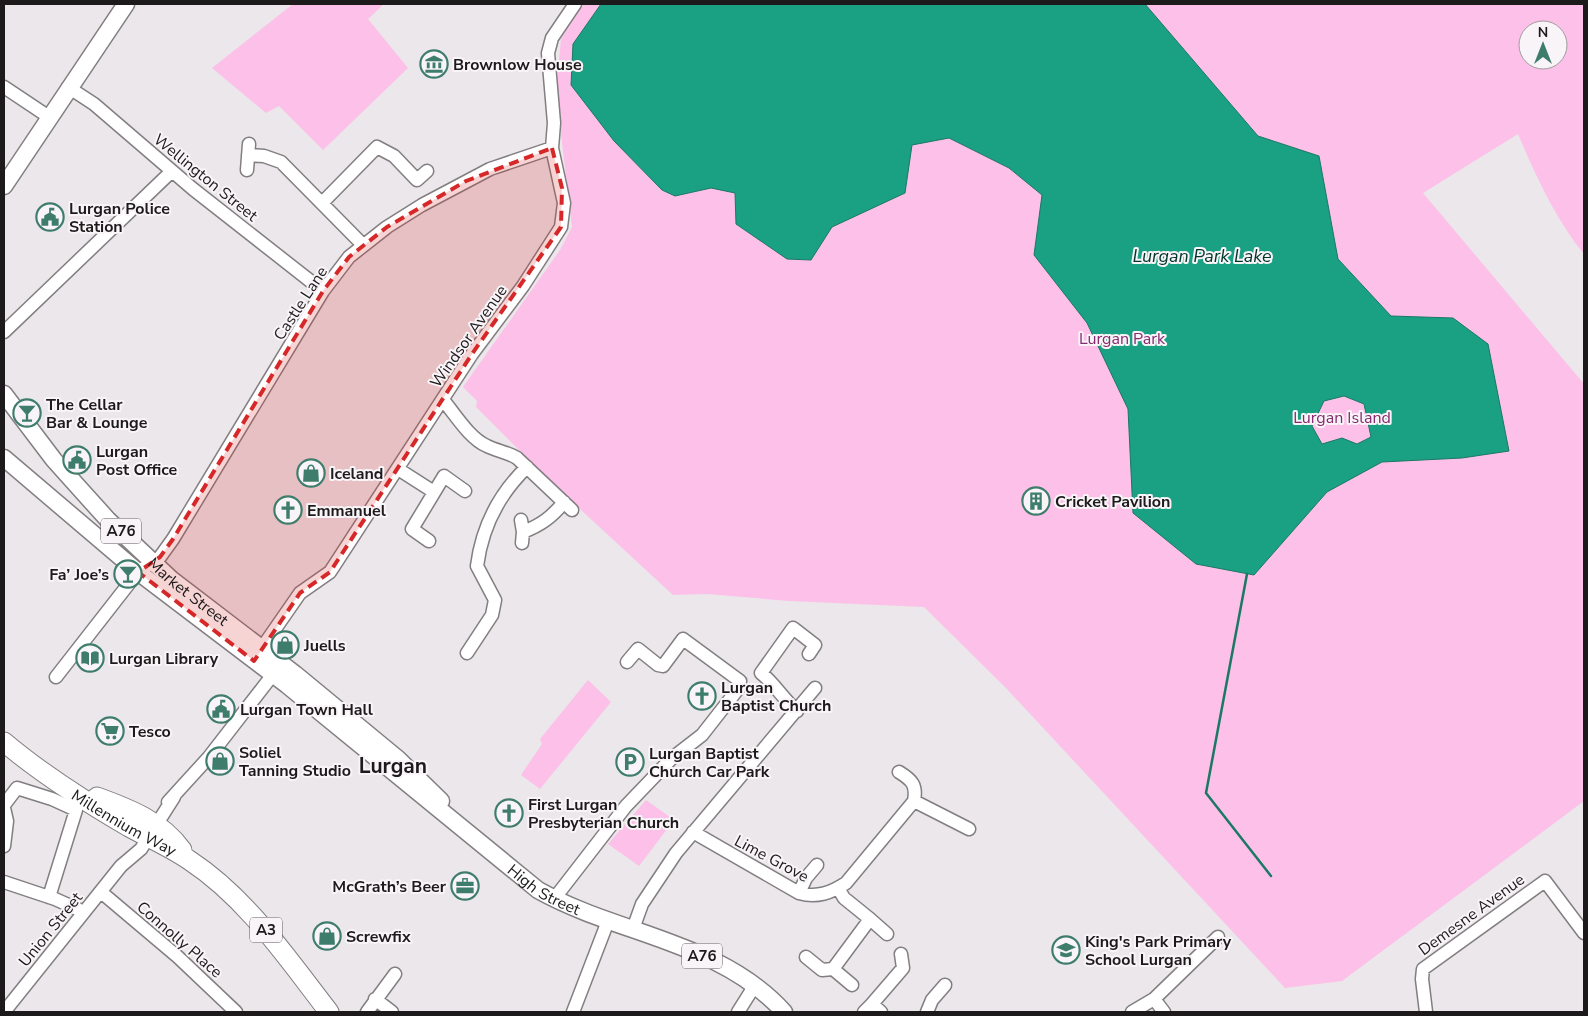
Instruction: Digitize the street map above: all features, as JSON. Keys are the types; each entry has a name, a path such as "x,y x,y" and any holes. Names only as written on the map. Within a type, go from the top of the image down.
{"highway":[{"name":"Millennium Way","path":"4,742 61,784 149,829"},
{"name":"Millennium Way","path":"61,784 88,794 149,829 232,894 264,927 329,1012"}],"main road":[{"path":"4,186 68,87 126,4"},
{"name":"Market Street","path":"5,398 54,460 95,506 178,584 257,654"},
{"name":"Market Street","path":"4,458 138,572 278,670"},
{"name":"High Street","path":"278,670 367,743 538,890 554,899 608,921"},
{"name":"A76","path":"608,921 714,961 755,985 784,1012"}],"street":[{"name":"Windsor Avenue","path":"257,654 300,593 330,572 472,354 523,286 561,227 564,203 552,148 554,123 548,53 552,38 575,4"},
{"path":"4,87 50,117"},
{"name":"Wellington Street","path":"68,87 94,104 172,171 323,291"},
{"path":"323,202 377,147 394,156 417,180 427,171"},
{"name":"Castle Lane","path":"56,677 70,649 138,572 160,557 173,539 323,291 350,257 363,245 422,206 466,181 500,165 552,148"},
{"path":"247,170 249,150 281,162 323,202 363,245"},
{"path":"4,332 172,171"},
{"path":"443,400 477,439 487,446 506,452 527,467 568,506 541,524 522,532"},
{"path":"467,654 492,615 495,600 477,566 488,521 500,498 527,467"},
{"path":"398,469 434,492"},
{"path":"429,540 412,529 444,476 465,491"},
{"path":"797,711 780,696 773,683 761,673 793,628 816,645 809,654"},
{"path":"554,899 626,806 671,759 702,735 738,689 740,681 683,639 663,666 658,665 638,649 627,662"},
{"name":"Union Street","path":"4,1012 121,866 141,848 149,829 278,670"},
{"path":"633,929 642,904 661,873 693,832 815,688"},
{"path":"899,772 912,780 916,790 914,801 969,830"},
{"path":"4,846 7,821 4,806 17,788 52,799 76,810 50,897"},
{"name":"Lime Grove","path":"693,832 799,893 818,896 846,883 914,801"},
{"path":"799,893 806,878 817,865"},
{"name":"Demesne Avenue","path":"1426,1012 1422,979 1423,969 1546,881 1584,933"},
{"path":"4,882 50,897 84,912"},
{"path":"838,888 844,898 887,934"},
{"name":"Connolly Place","path":"100,892 178,957 236,1012"},
{"path":"832,969 870,919"},
{"path":"573,1012 608,921"},
{"path":"1132,1012 1154,998 1218,937"},
{"path":"873,1009 903,968 901,954"},
{"path":"806,957 822,970 832,969 852,985"},
{"path":"366,1012 395,974"},
{"path":"738,1012 755,985"},
{"path":"927,1012 932,1000 944,985"},
{"path":"1154,998 1164,1012"},
{"path":"375,999 392,1012"}],"highlighted area":[{"path":"552,148 562,188 561,227 472,354 330,572 300,593 254,661 138,572 160,557 173,539 323,291 349,257 387,227 466,181"}],"green space":[{"path":"293,4 384,4 368,19 408,68 323,150 279,106 266,113 212,68"},
{"name":"Lurgan Park","path":"584,4 1584,4 1584,254 1555,211 1518,134 1423,193 1584,384 1584,801 1342,981 1285,988 1006,688 924,607 789,601 707,594 673,595 554,485 476,407 477,401 463,387 560,250 572,227 556,92 561,39"},
{"path":"588,680 611,702 540,789 521,775 542,744 540,739"},
{"path":"646,800 674,820 639,866 608,844"}],"water":[{"name":"Lurgan Park Lake","path":"601,4 1145,4 1258,136 1319,156 1338,259 1391,316 1453,318 1488,344 1509,451 1462,458 1382,462 1327,492 1254,575 1196,564 1133,513 1128,409 1087,323 1034,255 1042,195 1009,168 949,138 912,145 905,193 832,227 811,260 787,259 736,224 735,193 711,188 675,196 662,190 614,141 571,85 573,44","holes":["1344,396 1364,404 1371,437 1357,444 1342,438 1322,444 1312,426 1324,401"]}],"waterway":[{"path":"1247,574 1206,793 1271,876"}],"place":[{"name":"Brownlow House","path":"434,64"},
{"name":"Lurgan Police Station","path":"50,217"},
{"name":"The Cellar Bar & Lounge","path":"27,413"},
{"name":"Lurgan Post Office","path":"77,460"},
{"name":"Iceland","path":"311,473"},
{"name":"Cricket Pavilion","path":"1036,501"},
{"name":"Emmanuel","path":"288,510"},
{"name":"Fa’ Joe’s","path":"128,574"},
{"name":"Juells","path":"285,645"},
{"name":"Lurgan Library","path":"90,658"},
{"name":"Lurgan Baptist Church","path":"702,696"},
{"name":"Lurgan Town Hall","path":"221,709"},
{"name":"Tesco","path":"110,731"},
{"name":"Soliel Tanning Studio","path":"220,761"},
{"name":"Lurgan Baptist Church Car Park","path":"630,762"},
{"name":"First Lurgan Presbyterian Church","path":"509,813"},
{"name":"McGrath’s Beer","path":"465,886"},
{"name":"Screwfix","path":"327,936"},
{"name":"King's Park Primary School Lurgan","path":"1066,950"}],"district":[{"name":"Lurgan","path":"393,766"}],"park label":[{"name":"Lurgan Island","path":"1342,417"}]}
